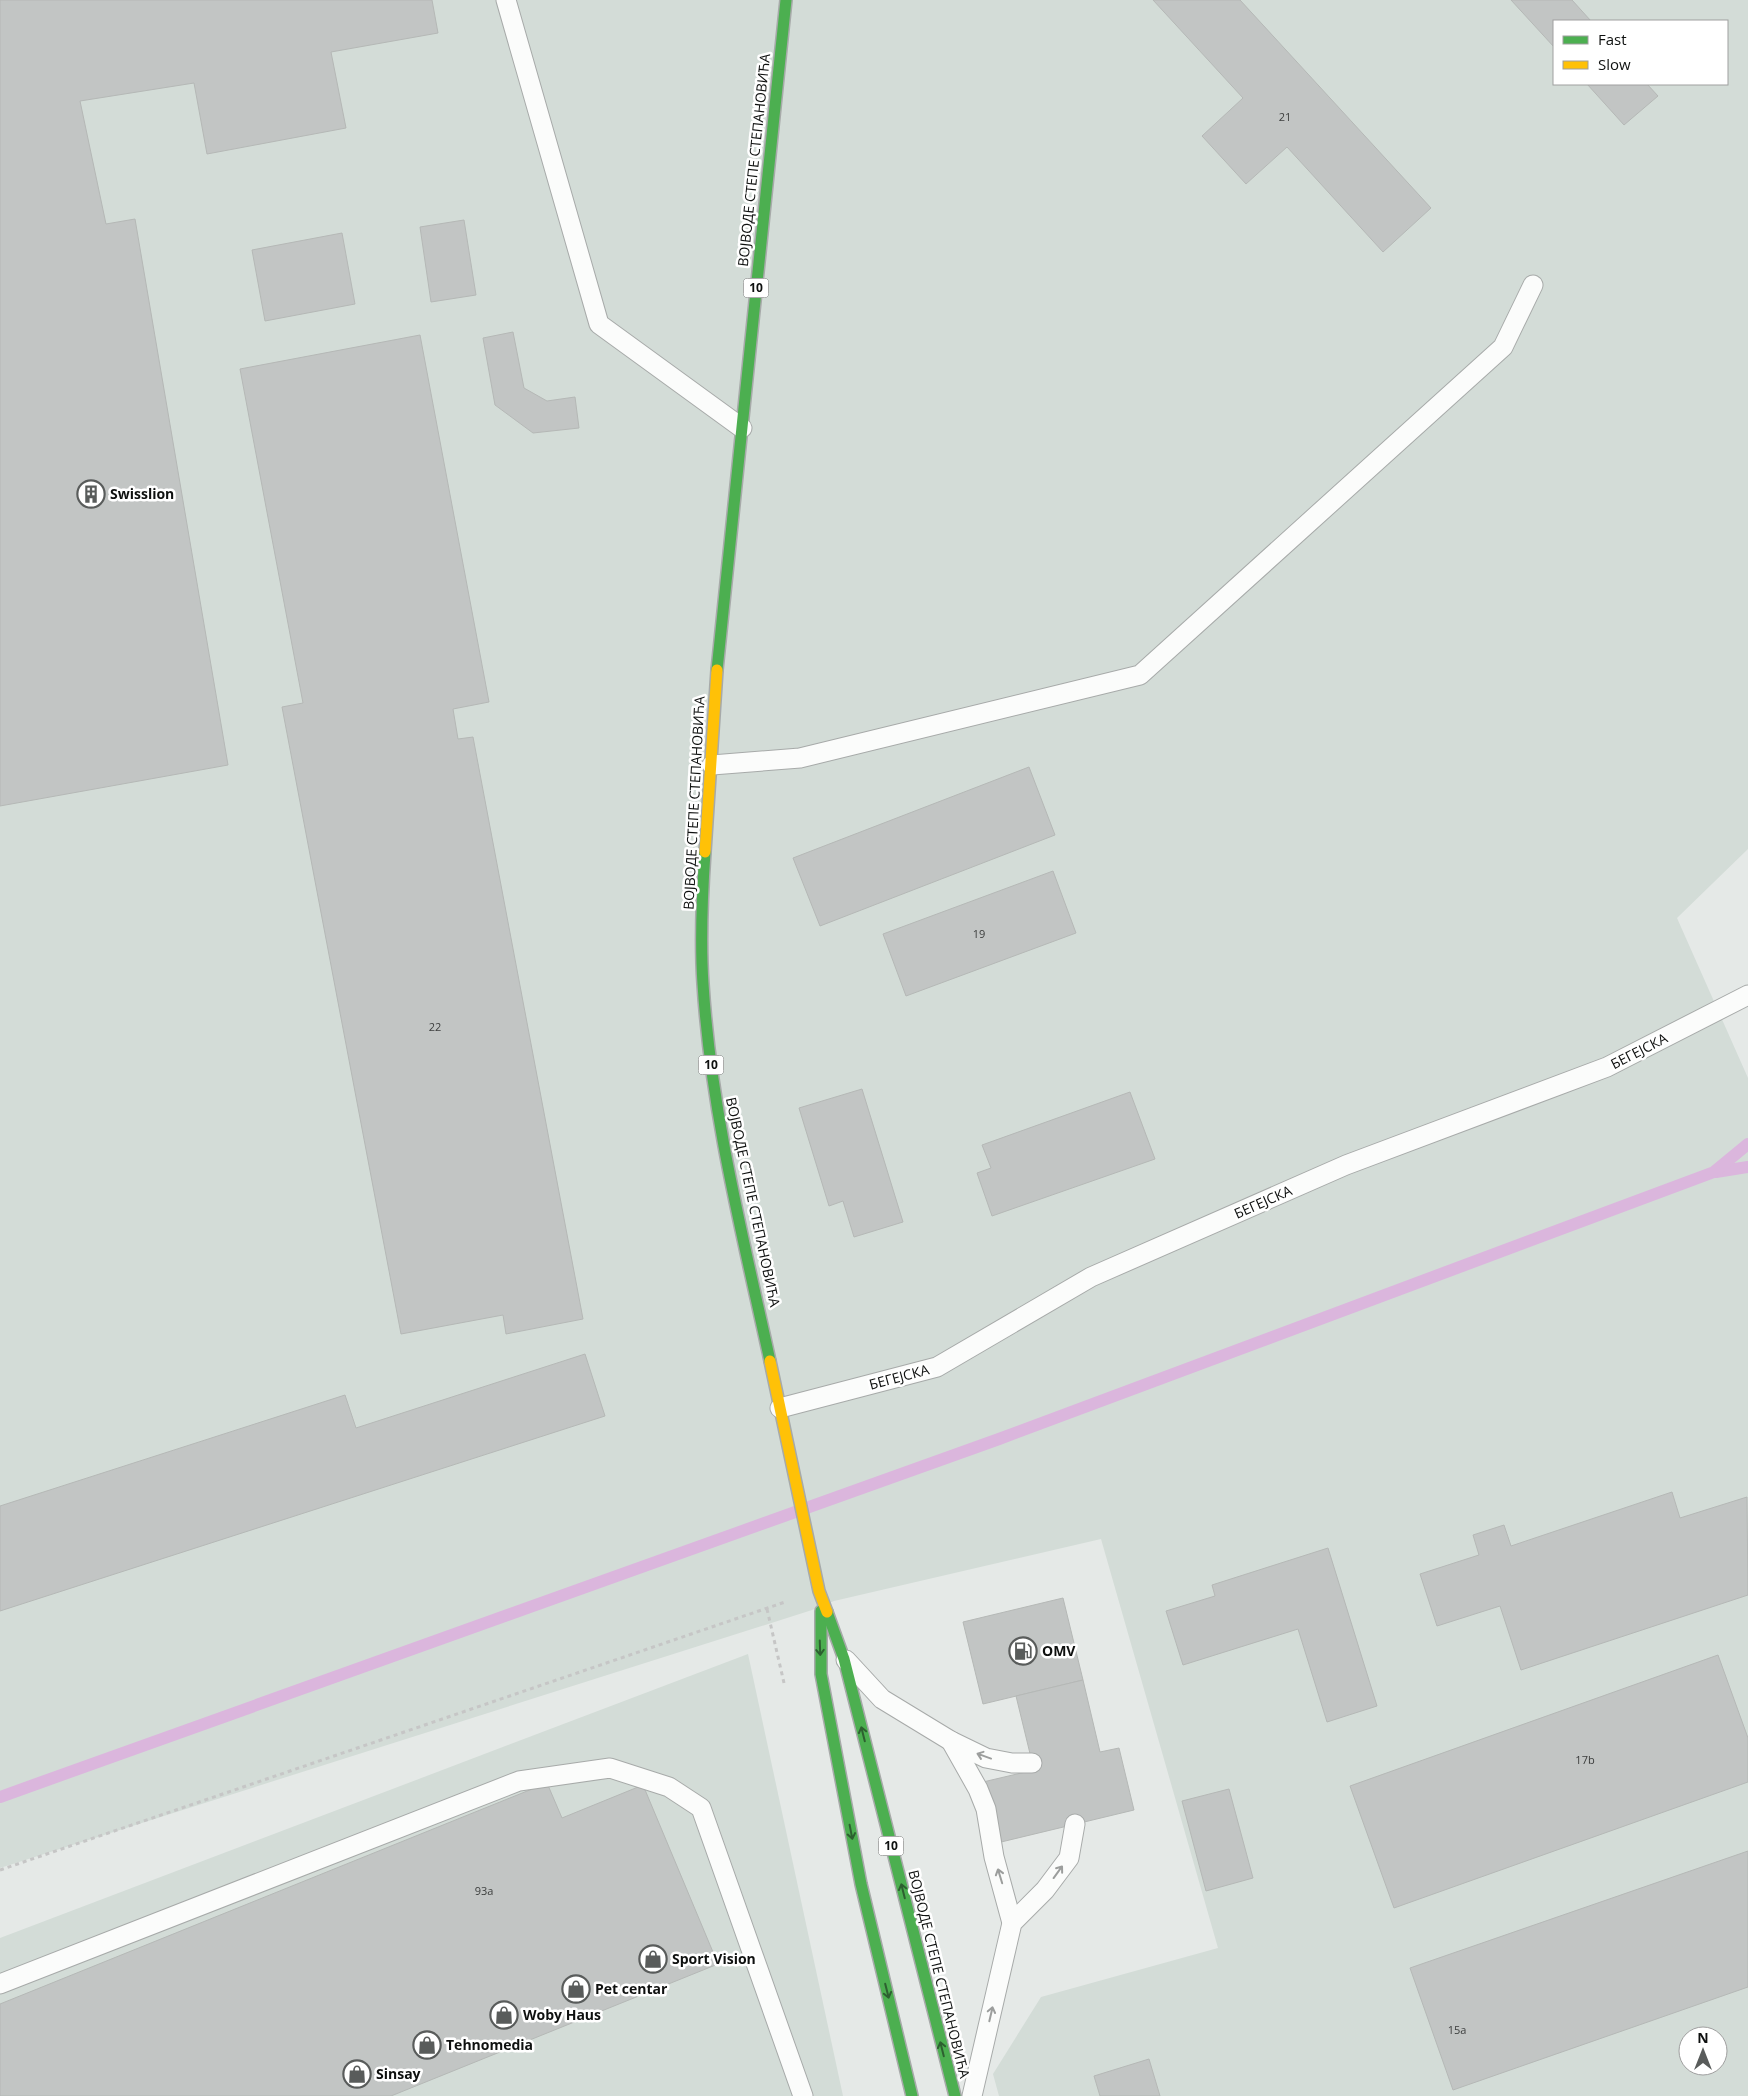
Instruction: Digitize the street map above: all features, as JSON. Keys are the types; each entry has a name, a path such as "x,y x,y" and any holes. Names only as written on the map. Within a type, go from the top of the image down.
{"main road":[{"name":"ВОЈВОДЕ СТЕПЕ СТЕПАНОВИЋА","path":"786,0 716,684 702,899 703,984 712,1072 725,1152 820,1595 844,1659 955,2096"},
{"name":"ВОЈВОДЕ СТЕПЕ СТЕПАНОВИЋА","path":"820,1595 819,1642 821,1674 861,1884 912,2096"}],"lane":[{"path":"506,0 599,324 742,428"},
{"path":"712,765 800,758 1140,675 1503,347 1533,285"},
{"name":"БЕГЕЈСКА","path":"780,1408 937,1366 1091,1277 1346,1166 1607,1067 1748,994"},
{"path":"844,1659 882,1699 951,1741 986,1758 1012,1763 1032,1763"},
{"path":"951,1741 978,1789 986,1809 994,1857 1012,1923 972,2096"},
{"path":"0,1984 520,1781 610,1768 669,1787 701,1808 803,2096"},
{"path":"1012,1923 1045,1890 1068,1858 1075,1824"}],"path":[{"path":"0,1870 820,1595"}],"shaded area":[{"path":"0,0 1748,0 1748,849 1677,918 1748,1078 1748,2096 999,2096 993,2074 1041,1997 1218,1948 1101,1539 834,1601 812,1610 0,1868"},
{"path":"748,1654 843,2096 0,2096 0,1938"}],"building":[{"name":"Swisslion","path":"0,0 432,0 438,33 331,52 346,128 207,154 194,83 80,101 106,224 135,219 228,765 0,806"},
{"path":"1153,0 1240,0 1431,208 1383,252 1287,147 1246,184 1202,136 1243,98"},
{"path":"1511,0 1572,0 1590,20 1553,20 1553,46"},
{"path":"1588,85 1648,85 1658,96 1624,125"},
{"path":"464,220 476,295 431,302 420,227"},
{"path":"342,233 355,304 265,321 252,250"},
{"path":"513,332 524,388 547,401 575,397 579,428 533,433 495,405 483,338"},
{"path":"420,335 489,702 453,709 458,739 473,737 583,1319 506,1334 503,1315 401,1334 282,707 303,703 240,369"},
{"path":"1029,767 1055,835 820,926 793,858"},
{"path":"1053,871 1076,933 906,996 883,934"},
{"path":"862,1089 903,1222 854,1237 843,1201 829,1206 799,1108"},
{"path":"1130,1092 1155,1159 992,1216 977,1173 991,1168 982,1145"},
{"path":"585,1354 605,1416 0,1611 0,1506 345,1395 356,1428"},
{"path":"1672,1492 1680,1518 1747,1497 1748,1595 1521,1670 1500,1606 1437,1626 1420,1574 1479,1555 1473,1535 1504,1525 1511,1546"},
{"path":"1328,1548 1377,1706 1327,1722 1298,1629 1183,1665 1166,1611 1215,1596 1212,1585"},
{"name":"OMV","path":"1063,1598 1083,1680 983,1704 963,1622"},
{"path":"1718,1655 1748,1738 1748,1782 1394,1908 1350,1786"},
{"path":"1083,1680 1100,1752 1119,1748 1134,1810 997,1843 983,1782 1034,1770 1016,1696"},
{"path":"547,1783 562,1818 643,1785 718,1964 391,2096 0,2096 0,2004"},
{"path":"1229,1789 1253,1878 1206,1891 1182,1801"},
{"path":"1748,1851 1748,1987 1453,2090 1410,1968"},
{"path":"1149,2059 1160,2096 1100,2096 1094,2076"}],"waterway":[{"path":"0,1797 999,1439 1714,1172 1748,1144"},
{"path":"1716,1172 1748,1167"}],"traffic: fast":[{"path":"717,670 786,0"},
{"path":"705,852 702,968 713,1079 729,1174 770,1361"},
{"path":"821,1611 821,1674 861,1884 912,2096"},
{"path":"827,1612 844,1659 955,2096"}],"traffic: slow":[{"path":"705,852 717,670"},
{"path":"770,1361 819,1591 827,1612"}],"place":[{"name":"Swisslion","path":"91,494"},
{"name":"OMV","path":"1023,1651"},
{"name":"Sport Vision","path":"653,1959"},
{"name":"Pet centar","path":"576,1989"},
{"name":"Woby Haus","path":"504,2015"},
{"name":"Tehnomedia","path":"427,2045"},
{"name":"Sinsay","path":"357,2074"}]}
